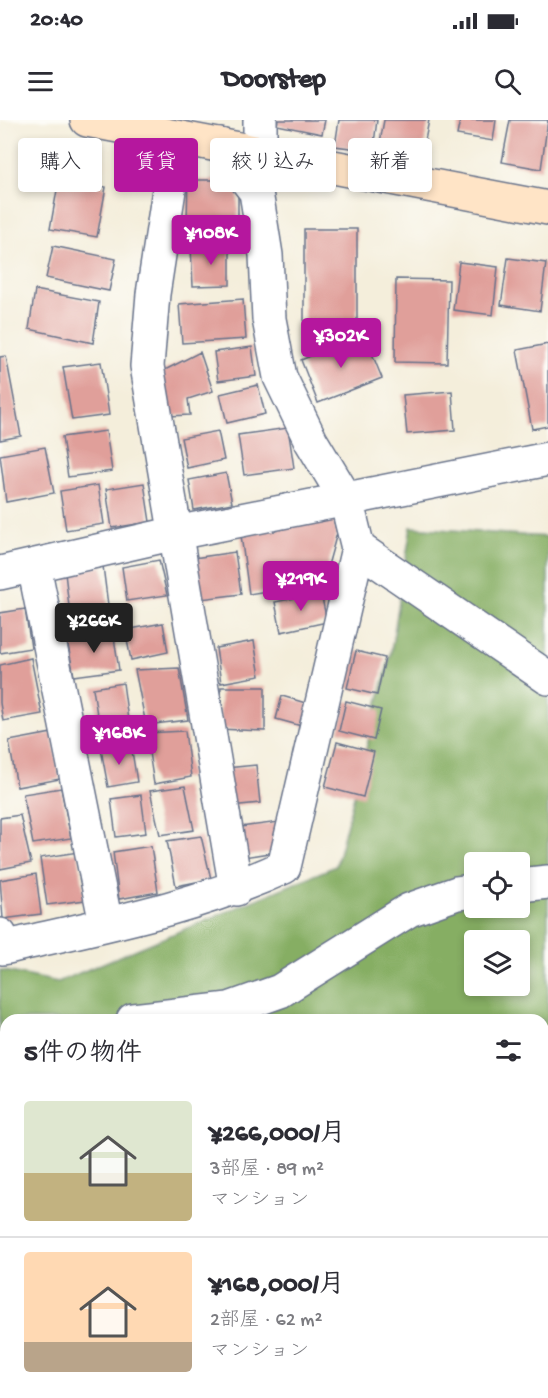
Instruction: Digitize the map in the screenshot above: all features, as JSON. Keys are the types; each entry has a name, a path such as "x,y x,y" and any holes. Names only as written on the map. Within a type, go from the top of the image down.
{"street":[{"path":"87,120 177,138"},
{"path":"260,120 260,138"},
{"path":"336,168 548,208"},
{"path":"169,192 153,294 147,366 236,890"},
{"path":"0,935 3,948 106,924 236,890 284,867 358,548 346,499 312,441 280,377 269,319 266,255 256,192"},
{"path":"0,573 177,532 548,459"},
{"path":"358,548 548,678"},
{"path":"34,566 106,924"},
{"path":"530,884 548,882"},
{"path":"185,1014 229,1009 280,991 409,910 464,892"}],"green space":[{"path":"411,527 548,537 548,1014 0,1014 0,970 58,982 336,866 391,652"}],"building":[{"path":"278,120 325,120 322,134 277,125"},
{"path":"339,120 377,120 375,138 348,138 348,148 336,146"},
{"path":"384,120 429,120 426,138 381,138"},
{"path":"460,120 496,120 493,141 457,135"},
{"path":"510,120 548,120 541,169 502,162"},
{"path":"198,180 210,180 210,192 238,192 238,220 187,220 188,192 198,192"},
{"path":"102,186 106,187 97,237 50,229 57,192 102,192"},
{"path":"304,229 357,229 357,323 304,323"},
{"path":"230,245 230,285 193,286 191,247"},
{"path":"53,246 116,259 109,291 46,278"},
{"path":"508,258 546,263 540,311 501,305"},
{"path":"459,262 498,267 493,315 453,310"},
{"path":"396,279 449,280 447,363 395,362"},
{"path":"35,290 99,302 93,343 29,329"},
{"path":"243,299 246,339 182,343 179,304"},
{"path":"364,334 382,378 318,403 301,360"},
{"path":"548,344 548,426 532,429 517,350"},
{"path":"252,347 256,376 218,381 214,352"},
{"path":"200,352 213,391 188,399 190,415 168,416 159,373"},
{"path":"6,356 21,436 0,440 0,357"},
{"path":"101,362 109,415 72,420 63,367"},
{"path":"258,385 265,414 227,423 220,394"},
{"path":"452,391 455,430 407,434 403,395"},
{"path":"288,428 294,468 244,475 238,435"},
{"path":"106,431 112,471 68,477 62,437"},
{"path":"218,431 224,460 187,468 181,438"},
{"path":"45,447 54,493 6,502 0,455"},
{"path":"226,473 232,503 194,510 189,480"},
{"path":"144,483 150,522 112,528 106,489"},
{"path":"98,485 104,524 66,530 60,491"},
{"path":"333,518 337,533 324,580 311,583 307,569 289,571 292,587 249,594 241,535"},
{"path":"235,552 241,594 201,599 194,558"},
{"path":"159,560 167,595 127,601 122,567"},
{"path":"103,566 110,621 71,623 65,573"},
{"path":"321,593 327,622 281,632 275,602"},
{"path":"25,609 31,648 0,653 0,613"},
{"path":"163,623 168,652 131,660 125,630"},
{"path":"113,631 119,670 74,676 67,640"},
{"path":"254,641 260,676 221,683 216,648"},
{"path":"356,651 385,658 377,695 347,688"},
{"path":"31,658 42,714 3,721 0,703 0,665"},
{"path":"179,668 188,720 146,725 135,670"},
{"path":"123,683 130,735 100,735 93,688"},
{"path":"221,687 265,687 265,731 219,729"},
{"path":"282,696 309,704 305,727 276,719"},
{"path":"346,701 381,710 374,740 339,731"},
{"path":"185,731 191,777 154,784 146,733"},
{"path":"52,733 60,779 17,787 9,741"},
{"path":"337,742 374,752 363,797 325,787"},
{"path":"131,745 137,782 108,787 101,749"},
{"path":"256,765 260,803 230,806 226,768"},
{"path":"185,786 194,830 160,835 150,791"},
{"path":"61,788 71,838 33,844 23,794"},
{"path":"141,795 146,833 116,837 111,799"},
{"path":"20,815 31,863 0,869 0,818"},
{"path":"279,822 275,852 244,857 241,827"},
{"path":"201,836 211,879 176,886 167,841"},
{"path":"151,846 158,892 119,899 113,852"},
{"path":"78,852 85,900 47,905 40,858"},
{"path":"36,874 41,914 3,919 0,880"}]}
